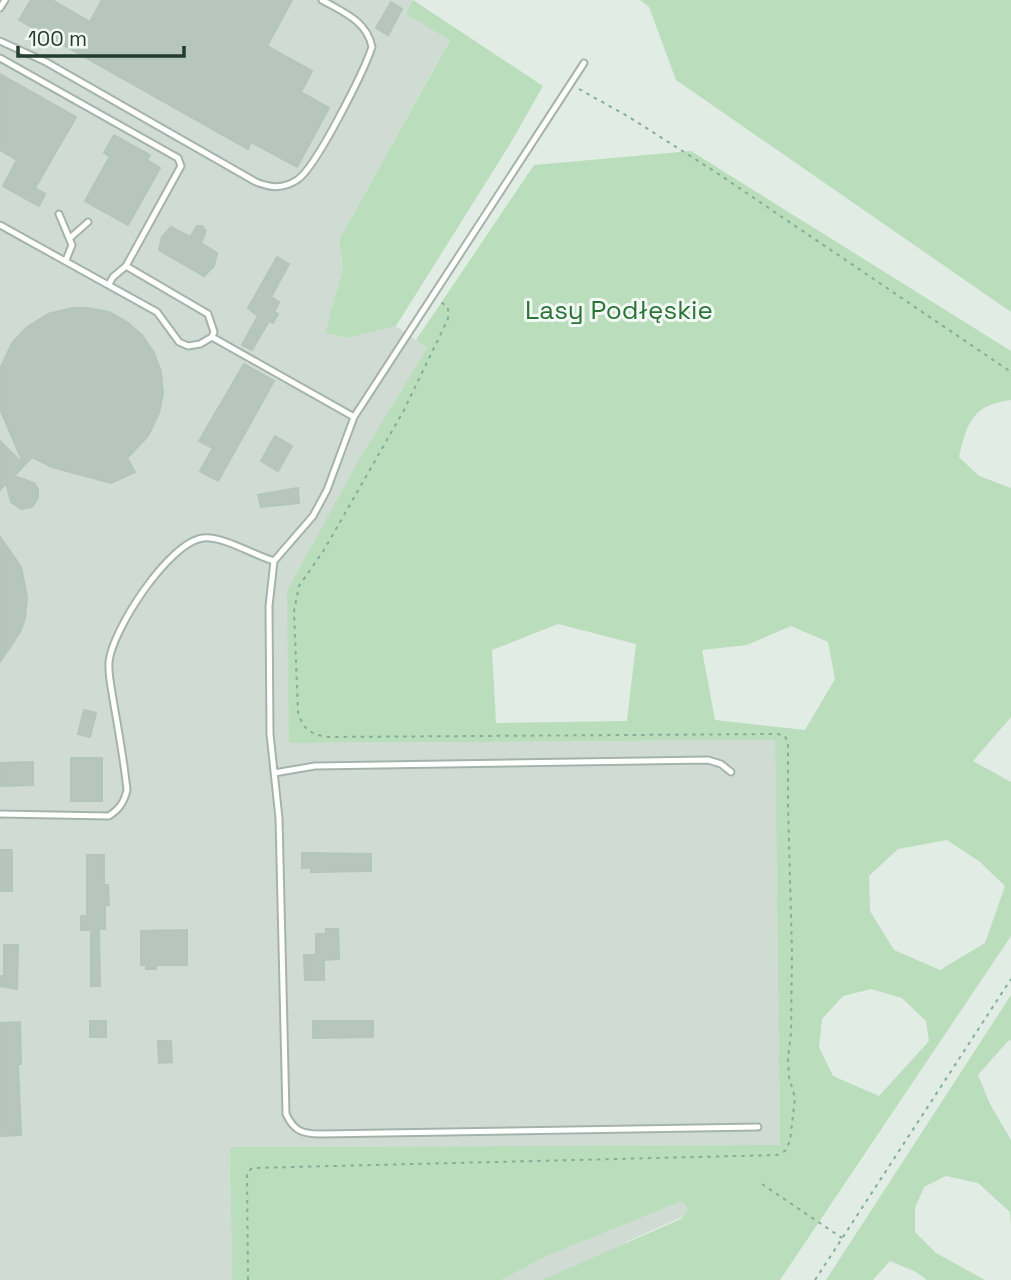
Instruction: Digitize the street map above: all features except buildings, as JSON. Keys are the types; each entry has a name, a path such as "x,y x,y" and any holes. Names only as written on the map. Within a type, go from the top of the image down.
{"lane":[{"path":"0,8 5,0"},
{"path":"0,41 46,62 256,182 282,187 296,181 310,168 344,107 372,47 370,37 358,21 322,0"},
{"path":"0,58 177,158 181,166 126,266 109,284"},
{"path":"584,62 354,417 327,490 313,516 274,561 269,606 270,734 279,818 286,1114 292,1128 305,1134 321,1135 758,1127"},
{"path":"59,214 72,245 66,260"},
{"path":"70,238 88,222"},
{"path":"0,225 157,312 179,342 188,346 200,344 212,337"},
{"path":"126,266 208,314 212,324 212,337"},
{"path":"212,337 354,417"},
{"path":"0,814 109,816 119,809 127,790 109,662 116,638 146,589 168,559 184,546 201,538 218,539 274,561"},
{"path":"274,773 315,766 708,760 721,764 731,772"}],"path":[{"path":"570,85 605,103 717,173 1011,372"},
{"path":"248,1280 247,1173 252,1168 777,1155 785,1151 790,1141 795,1098 789,1077 788,1058 792,953 788,743 785,736 338,737 310,733 302,724 298,712 294,611 299,586 324,551 404,410 448,318 448,308 434,296"},
{"path":"815,1280 1011,979"},
{"path":"762,1184 842,1238"}],"shaded area":[{"path":"0,0 413,0 406,14 450,39 339,240 343,268 325,333 347,338 396,326 427,348 360,458 289,743 775,740 780,1145 230,1147 232,1280 0,1280"},
{"path":"680,1202 685,1204 688,1211 686,1215 626,1242 601,1280 502,1280 544,1257"}],"green space":[{"path":"413,0 543,86 510,144 396,326 347,338 325,333 343,268 339,240 450,40 406,14"},
{"path":"640,0 1011,0 1011,312 676,80 649,7"},
{"name":"Lasy Podłęskie","path":"691,151 1011,351 1011,400 988,406 973,418 965,434 959,457 979,476 1011,488 1011,717 973,761 1011,782 1011,936 780,1280 542,1280 681,1219 688,1211 685,1204 680,1202 544,1257 502,1280 232,1280 230,1147 780,1145 775,740 289,743 287,591 360,458 427,348 416,340 534,165","holes":["558,624 636,644 627,721 496,723 492,650","791,626 828,642 835,679 805,730 715,720 702,650 747,645","947,840 980,862 1005,886 985,943 940,970 894,950 870,911 869,876 898,849","871,989 902,998 926,1021 929,1041 879,1096 833,1076 819,1047 822,1019 843,996"]},
{"path":"1011,995 1011,1040 978,1075 990,1104 1011,1140 1011,1225 1010,1212 978,1183 946,1176 924,1187 915,1208 915,1232 936,1253 985,1280 927,1280 890,1261 873,1280 826,1280"}]}
